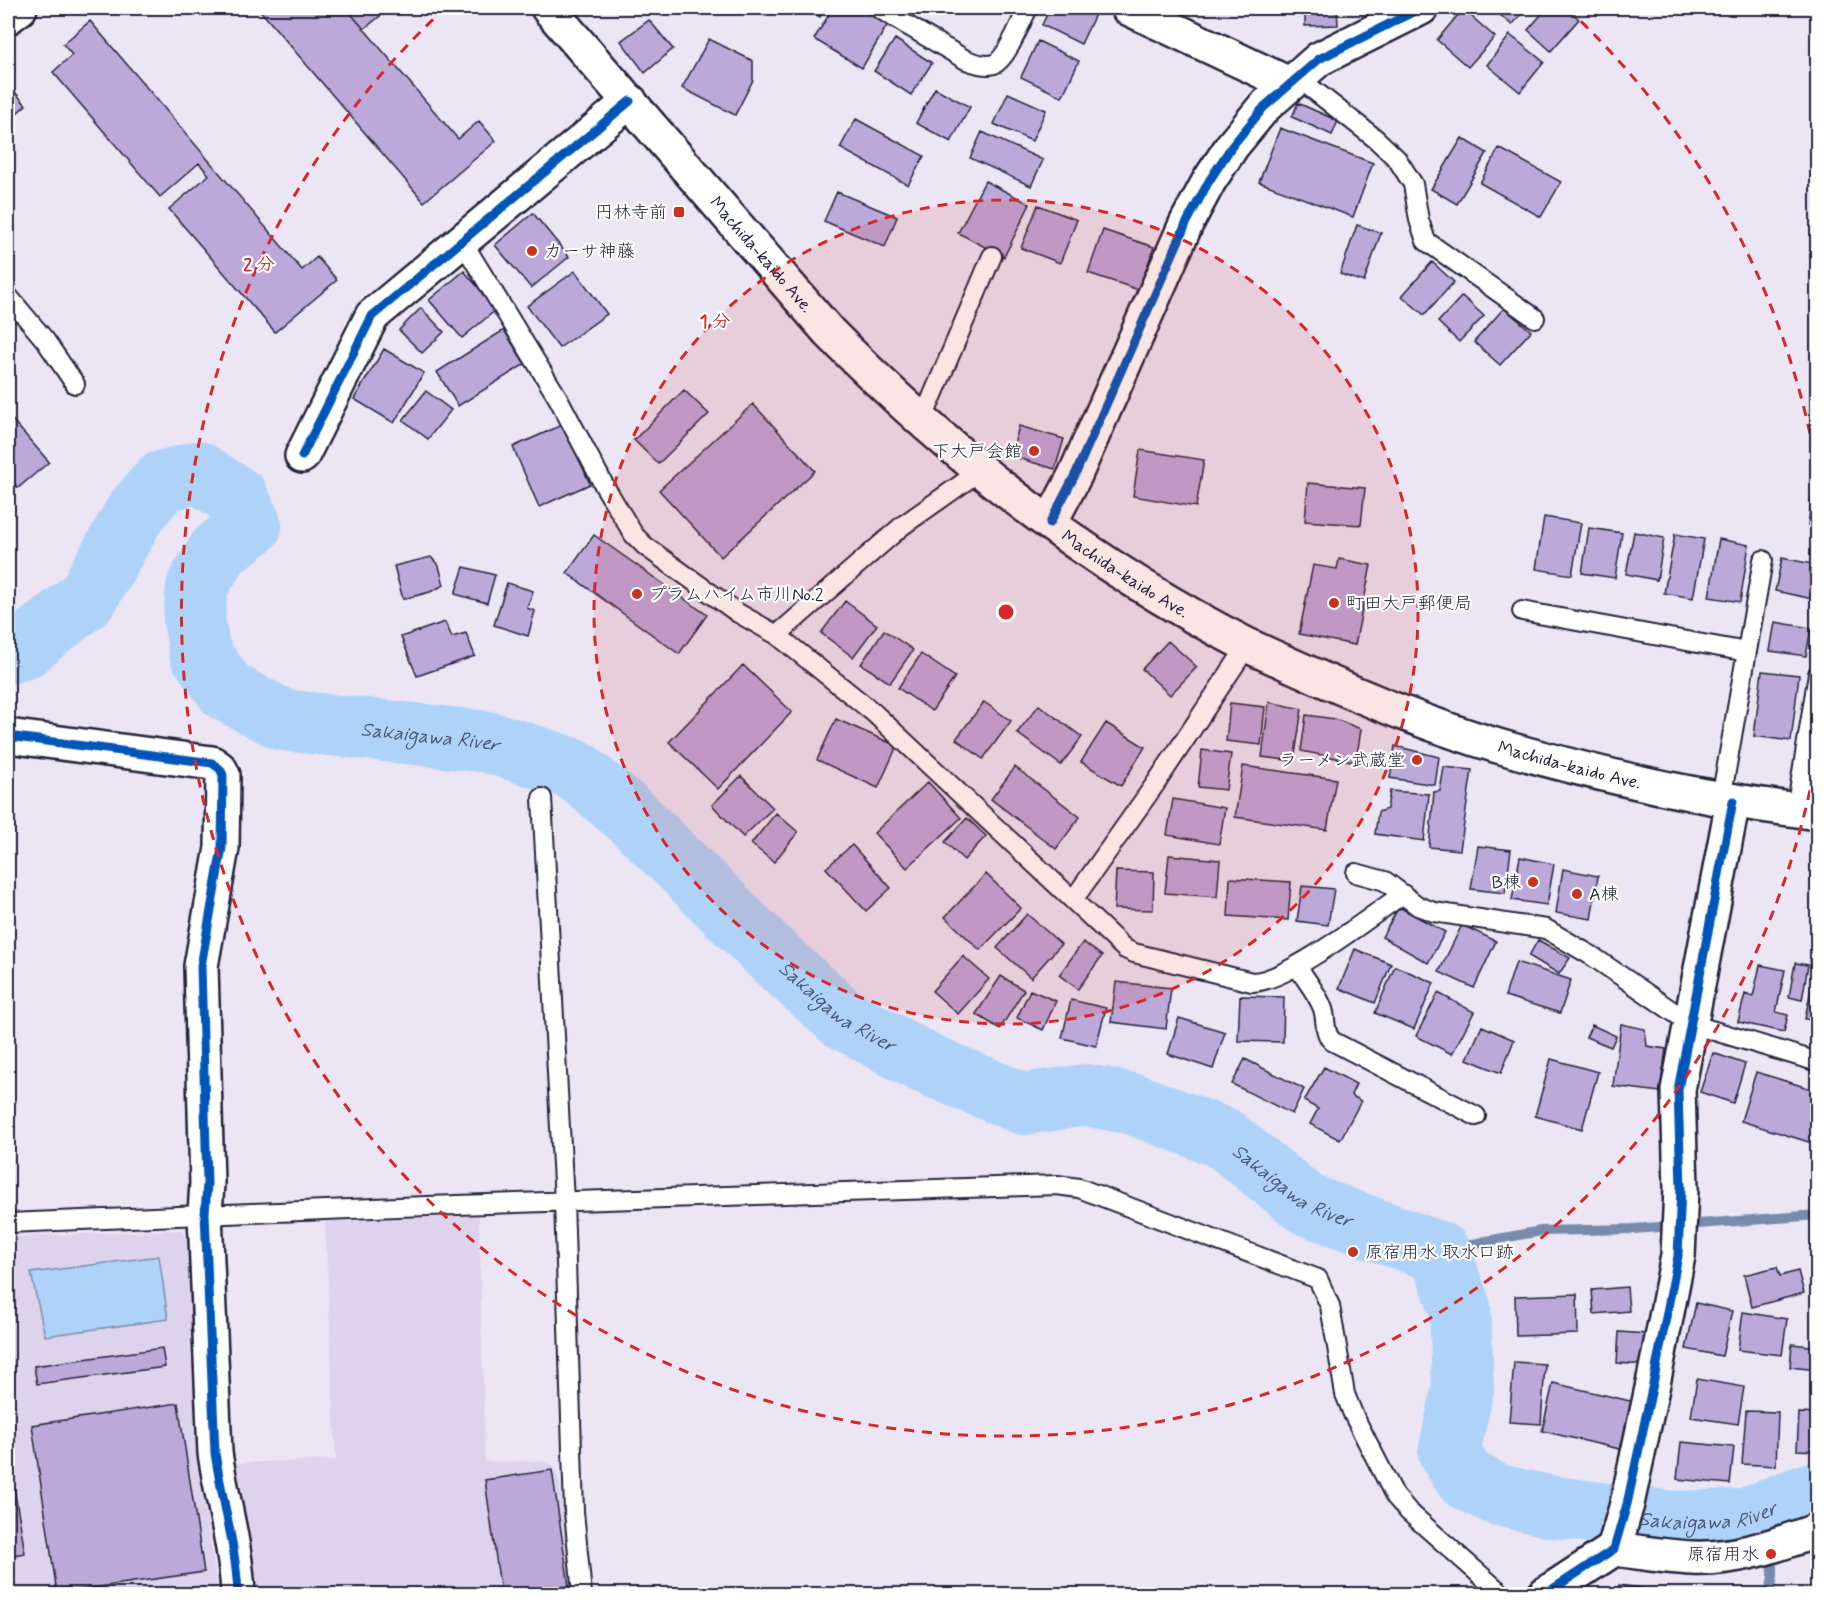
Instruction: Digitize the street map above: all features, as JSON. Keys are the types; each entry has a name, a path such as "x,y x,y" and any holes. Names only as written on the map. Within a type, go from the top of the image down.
{"street":[{"path":"8,17 20,8"},
{"name":"Machida-kaido Ave.","path":"548,8 829,332 866,370 980,471 1116,568 1186,611 1248,645 1388,707 1488,743 1639,782 1727,800 1807,812"},
{"path":"1128,8 1293,81"},
{"path":"1050,523 1075,475 1186,224 1232,146 1264,106 1319,59 1421,8"},
{"path":"302,456 372,316 630,101"},
{"path":"8,736 212,764 220,769 223,776 222,848 201,966 207,1183 205,1214 215,1453 229,1522 238,1594"},
{"path":"1545,1594 1619,1528 1654,1379 1678,1256 1681,1188 1678,1090 1691,1024 1727,800"},
{"path":"1619,1528 1692,1558 1740,1555 1790,1539"}],"lane":[{"path":"878,8 966,60 992,65 1000,61 1028,8"},
{"path":"1293,81 1376,139 1397,159 1413,184 1419,220 1426,241 1535,318"},
{"path":"462,241 558,398 605,487 634,535 645,546 738,613 777,635 874,713 1125,949 1252,982 1263,982 1297,966 1403,894"},
{"path":"922,421 932,403 992,256"},
{"path":"8,296 45,340 75,384"},
{"path":"777,635 903,526 980,471"},
{"path":"1727,800 1747,652 1763,560"},
{"path":"1522,611 1747,652"},
{"path":"1073,900 1156,783 1248,645"},
{"path":"1807,812 1818,674"},
{"path":"543,798 564,1202 574,1512 582,1594"},
{"path":"1356,873 1385,881 1418,906 1434,912 1546,929 1592,956 1691,1024 1818,1062"},
{"path":"1297,966 1321,1004 1324,1011 1324,1029 1332,1041 1476,1116"},
{"path":"8,1223 205,1214 1058,1185 1078,1188 1318,1279 1330,1306 1345,1394 1395,1496 1409,1512 1502,1594"}],"shaded area":[{"path":"479,1216 485,1462 543,1461 553,1465 559,1481 572,1594 248,1594 232,1463 336,1460 325,1222"},
{"path":"182,1230 192,1245 197,1447 218,1594 8,1594 8,1237"}],"water":[{"path":"159,1256 168,1319 45,1336 31,1273"}],"building":[{"path":"258,8 346,8 458,139 479,121 496,141 424,202"},
{"path":"346,8 390,8 364,29"},
{"path":"805,8 826,8 820,17"},
{"path":"833,8 860,8 888,24 862,68 814,39"},
{"path":"1050,8 1098,8 1081,44 1042,25"},
{"path":"1305,8 1337,8 1338,25 1305,26"},
{"path":"1492,8 1527,8 1512,25"},
{"path":"1547,8 1567,8 1579,19 1551,51 1528,30"},
{"path":"1463,9 1495,37 1468,67 1437,40"},
{"path":"649,20 673,49 645,73 621,41"},
{"path":"90,21 302,270 317,257 337,280 275,332 169,209 209,175 199,163 160,197 53,72 72,55 63,44"},
{"path":"1510,35 1544,62 1520,92 1487,65"},
{"path":"709,39 753,61 753,80 735,115 682,88"},
{"path":"895,39 932,63 911,95 874,71"},
{"path":"1038,41 1079,61 1062,97 1021,77"},
{"path":"8,84 26,105 8,121"},
{"path":"935,88 970,107 951,142 916,123"},
{"path":"1008,93 1046,110 1032,141 994,124"},
{"path":"1298,103 1338,121 1332,135 1292,117"},
{"path":"856,119 924,156 908,185 840,148"},
{"path":"1280,128 1373,163 1353,217 1259,182"},
{"path":"982,132 1043,160 1031,186 970,158"},
{"path":"1462,138 1487,153 1457,204 1431,189"},
{"path":"1499,148 1561,182 1541,217 1480,183"},
{"path":"985,181 1030,204 1004,257 958,233"},
{"path":"837,192 897,217 885,247 824,221"},
{"path":"1038,205 1077,220 1060,263 1021,248"},
{"name":"カーサ神藤","path":"533,213 569,257 531,288 495,245"},
{"path":"1357,225 1381,233 1364,282 1340,274"},
{"path":"1103,230 1154,247 1139,290 1088,273"},
{"path":"1432,262 1454,282 1424,315 1402,296"},
{"path":"464,271 497,309 462,338 429,300"},
{"path":"575,271 607,314 559,348 527,306"},
{"path":"1462,296 1484,316 1459,342 1438,322"},
{"path":"421,308 444,332 422,353 399,330"},
{"path":"1504,308 1531,331 1500,365 1474,342"},
{"path":"504,330 525,364 458,406 437,372"},
{"path":"384,349 424,373 394,423 354,399"},
{"path":"684,390 709,414 658,464 634,440"},
{"path":"426,391 451,410 428,439 403,420"},
{"path":"753,404 815,471 721,557 659,490"},
{"path":"8,415 49,462 18,488 8,477"},
{"path":"564,424 590,484 539,507 513,447"},
{"path":"1019,426 1064,439 1055,469 1011,456"},
{"path":"1140,450 1204,460 1196,507 1133,496"},
{"path":"1308,483 1365,488 1361,525 1305,521"},
{"path":"1812,496 1818,497 1818,526 1808,525"},
{"path":"1544,517 1581,523 1572,575 1536,569"},
{"path":"1589,528 1622,533 1615,578 1582,573"},
{"path":"1634,532 1664,538 1657,580 1626,574"},
{"path":"1675,534 1704,539 1693,598 1664,593"},
{"name":"プラムハイム市川No.2","path":"594,535 707,615 679,654 567,573"},
{"path":"1719,539 1749,545 1740,602 1709,597"},
{"path":"431,557 439,566 444,585 430,592 403,599 394,566"},
{"path":"1782,558 1818,565 1818,600 1775,591"},
{"path":"1339,559 1371,565 1355,645 1299,634 1313,565 1337,569"},
{"path":"464,567 495,575 487,603 455,594"},
{"path":"507,583 533,591 527,608 535,611 528,636 494,625"},
{"path":"845,601 877,625 853,657 821,633"},
{"path":"445,622 452,637 466,633 475,656 417,676 401,637"},
{"path":"1775,622 1811,628 1806,656 1770,651"},
{"path":"884,630 913,650 890,683 861,664"},
{"path":"1168,641 1197,667 1170,695 1142,669"},
{"path":"921,654 955,677 932,711 898,688"},
{"path":"743,665 792,712 718,789 669,742"},
{"path":"1762,671 1799,675 1791,741 1754,736"},
{"path":"984,702 1011,721 983,759 956,739"},
{"path":"1269,702 1302,709 1294,761 1262,757"},
{"path":"1230,703 1265,707 1261,745 1226,741"},
{"path":"1039,705 1082,737 1061,765 1017,733"},
{"path":"1306,715 1335,719 1361,729 1356,762 1301,751"},
{"path":"836,719 897,746 878,788 817,760"},
{"path":"1106,723 1145,747 1121,786 1081,762"},
{"path":"1395,746 1439,757 1435,785 1390,778"},
{"path":"1202,750 1231,754 1226,790 1198,787"},
{"path":"1243,766 1336,779 1327,830 1235,817"},
{"path":"1015,767 1080,817 1056,849 991,799"},
{"path":"1444,767 1472,770 1460,850 1429,847 1434,792 1440,791"},
{"path":"741,776 773,808 743,837 712,805"},
{"path":"928,782 961,818 907,868 874,833"},
{"path":"1390,791 1429,794 1424,841 1375,834 1378,812 1387,809"},
{"path":"1173,799 1225,808 1219,844 1167,835"},
{"path":"776,813 798,832 774,862 751,844"},
{"path":"967,818 986,836 964,860 945,842"},
{"path":"852,845 891,888 866,911 826,868"},
{"path":"1478,846 1511,850 1505,893 1471,889"},
{"path":"1169,855 1220,860 1217,897 1165,893"},
{"name":"B棟","path":"1520,857 1554,864 1547,905 1512,900"},
{"name":"A棟","path":"1563,869 1598,876 1591,919 1556,913"},
{"path":"1116,871 1154,872 1153,910 1114,909"},
{"path":"986,874 1021,908 980,950 945,917"},
{"path":"1230,878 1291,882 1288,920 1228,916"},
{"path":"1302,886 1334,889 1328,925 1297,921"},
{"path":"1399,907 1445,932 1428,963 1382,937"},
{"path":"1027,914 1061,944 1031,978 997,948"},
{"path":"1462,925 1496,941 1474,988 1439,972"},
{"path":"1538,940 1570,958 1559,974 1529,956"},
{"path":"1083,942 1102,956 1078,989 1059,975"},
{"path":"1355,949 1391,964 1375,1003 1339,988"},
{"path":"963,956 989,979 958,1014 932,991"},
{"path":"1516,962 1571,980 1560,1013 1505,996"},
{"path":"1795,963 1808,965 1802,1000 1789,997"},
{"path":"1816,964 1818,964 1818,1021 1805,1019"},
{"path":"1760,965 1785,970 1776,1012 1788,1015 1784,1032 1738,1022 1745,994 1753,997"},
{"path":"1395,966 1434,983 1414,1029 1375,1013"},
{"path":"1001,976 1024,990 1000,1029 976,1014"},
{"path":"1116,982 1171,988 1166,1029 1111,1022"},
{"path":"1030,990 1056,1001 1043,1030 1017,1018"},
{"path":"1438,993 1474,1012 1452,1054 1416,1036"},
{"path":"1240,996 1284,997 1283,1042 1238,1041"},
{"path":"1071,1000 1106,1008 1096,1046 1062,1038"},
{"path":"1179,1018 1225,1032 1213,1069 1168,1054"},
{"path":"1621,1024 1645,1029 1647,1046 1666,1049 1660,1092 1613,1086"},
{"path":"1592,1025 1616,1036 1611,1047 1586,1037"},
{"path":"1482,1026 1514,1040 1501,1073 1467,1059"},
{"path":"1713,1053 1745,1064 1733,1103 1700,1092"},
{"path":"1245,1059 1304,1089 1292,1114 1232,1084"},
{"path":"1551,1059 1598,1072 1582,1129 1535,1116"},
{"path":"1324,1067 1356,1084 1351,1095 1361,1101 1340,1140 1310,1124 1318,1109 1304,1101"},
{"path":"1756,1072 1818,1091 1818,1126 1812,1143 1741,1121"},
{"path":"1777,1267 1780,1276 1798,1271 1804,1293 1752,1307 1744,1275"},
{"path":"1627,1287 1629,1311 1594,1314 1592,1290"},
{"path":"1577,1294 1578,1334 1516,1336 1515,1296"},
{"path":"1696,1303 1732,1311 1722,1356 1686,1349"},
{"path":"1743,1312 1787,1319 1782,1355 1738,1350"},
{"path":"1619,1332 1647,1334 1645,1365 1617,1363"},
{"path":"1792,1344 1818,1347 1818,1370 1790,1367"},
{"path":"162,1348 165,1367 37,1384 34,1366"},
{"path":"1514,1362 1545,1364 1541,1424 1509,1422"},
{"path":"1697,1379 1744,1387 1738,1424 1691,1417"},
{"path":"1553,1383 1639,1403 1628,1451 1542,1431"},
{"path":"178,1403 204,1572 57,1593 32,1425"},
{"path":"1746,1411 1778,1412 1776,1466 1742,1464"},
{"path":"1799,1413 1818,1414 1818,1451 1797,1450"},
{"path":"1681,1442 1734,1447 1730,1484 1677,1479"},
{"path":"11,1469 25,1553 8,1556 8,1470"},
{"path":"552,1470 569,1586 501,1594 485,1480"},
{"path":"1619,1585 1682,1594 1617,1594"}],"waterway":[{"name":"Sakaigawa River","path":"8,653 23,649 87,598 135,513 161,482 198,472 238,498 251,526 219,550 197,586 194,619 200,653 227,691 283,720 489,742 574,769 632,817 775,958 842,1018 925,1063 1023,1104 1086,1095 1133,1104 1223,1138 1308,1205 1440,1253 1460,1308 1463,1388 1449,1453 1466,1479 1498,1495 1553,1507 1674,1522 1742,1520 1809,1494 1818,1493"},
{"path":"1440,1253 1481,1242 1541,1231 1633,1229 1818,1215"},
{"path":"1770,1594 1773,1576 1772,1508"}],"cycle path":[{"path":"1050,523 1075,475 1186,224 1209,181 1232,146 1264,107 1319,59 1421,8"},
{"path":"302,456 372,316 630,101"},
{"path":"8,736 212,763 220,769 223,775 222,848 201,966 207,1183 205,1214 215,1453 232,1541 238,1594"},
{"path":"1545,1594 1614,1549 1627,1504 1678,1256 1681,1188 1678,1090 1733,801"}],"place":[{"name":"円林寺前","path":"679,212"},
{"name":"カーサ神藤","path":"532,251"},
{"name":"下大戸会館","path":"1034,451"},
{"name":"プラムハイム市川No.2","path":"637,594"},
{"name":"町田大戸郵便局","path":"1334,603"},
{"name":"ラーメン武蔵堂","path":"1417,760"},
{"name":"B棟","path":"1533,882"},
{"name":"A棟","path":"1577,894"},
{"name":"原宿用水 取水口跡","path":"1353,1252"},
{"name":"原宿用水","path":"1771,1554"}]}
